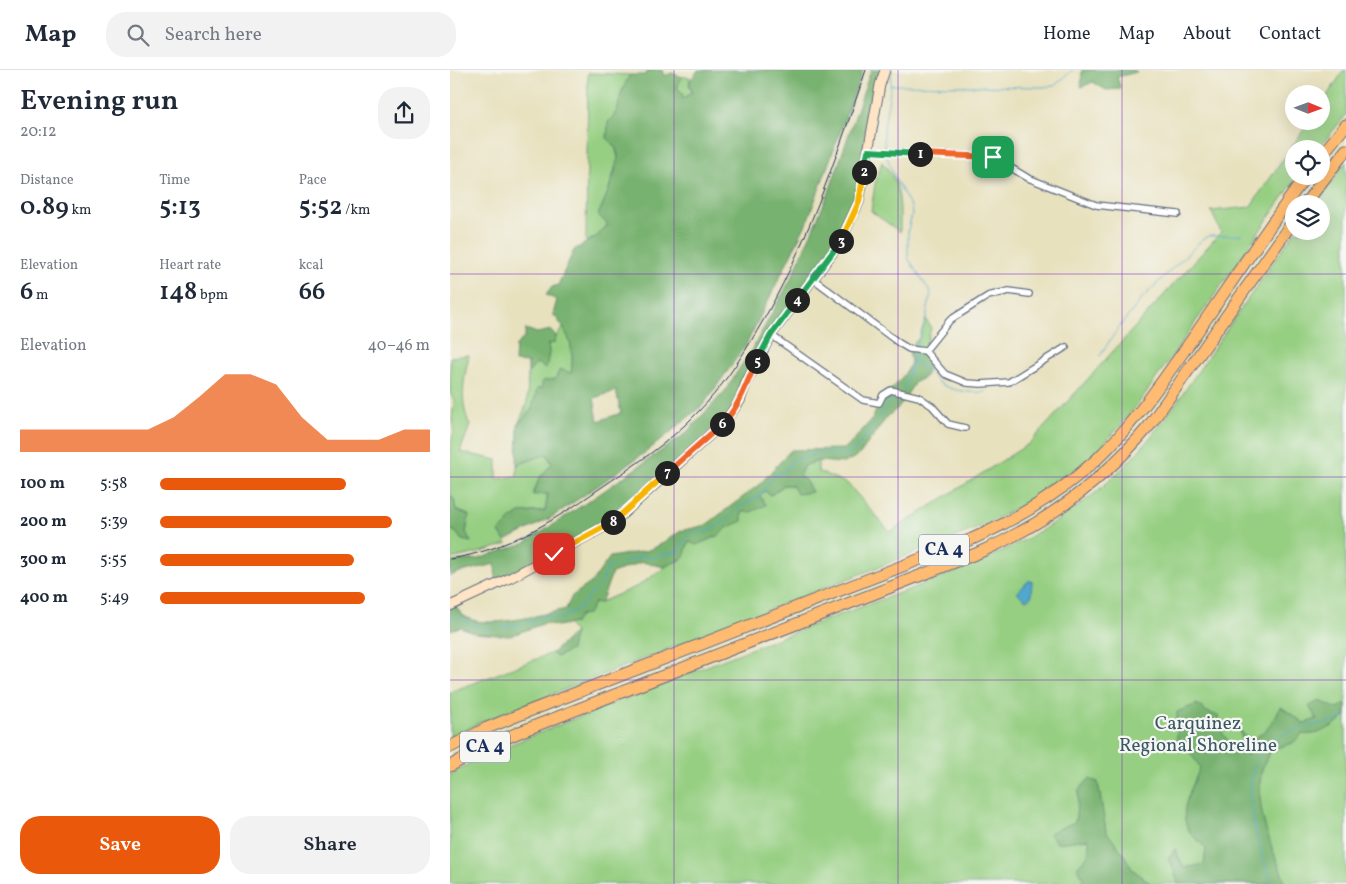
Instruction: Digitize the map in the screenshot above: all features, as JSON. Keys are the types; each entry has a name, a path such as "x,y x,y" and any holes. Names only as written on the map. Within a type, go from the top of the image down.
{"highway":[{"path":"1330,145 1346,125"},
{"path":"1312,195 1346,150"},
{"name":"CA 4","path":"450,747 482,730 518,715 972,539 1013,519 1046,499 1095,460 1119,437 1141,411 1300,185"},
{"name":"CA 4","path":"450,766 480,749 522,731 983,551 1019,534 1048,516 1093,483 1141,435 1169,399 1285,233"}],"street":[{"path":"450,606 510,578 615,521 724,422 740,401 746,383 771,335 812,278 840,244 859,202 880,85 885,70"},
{"path":"868,151 993,157 1028,178 1096,205 1178,214"},
{"path":"812,278 909,349 925,351 946,374 967,384 1009,382 1066,347"},
{"path":"925,351 950,320 988,296 1009,291 1029,294"},
{"path":"771,335 863,400 878,403 883,395 891,390 919,397 948,424 965,428"}],"green space":[{"path":"649,70 662,70 664,76 672,73 682,77 677,88 683,93 683,99 692,92 690,81 698,70 863,70 807,222 746,345 704,404 650,449 599,485 549,519 505,541 499,532 511,519 520,513 545,511 548,494 533,495 539,479 552,464 547,454 517,465 518,424 532,409 537,389 542,388 542,381 555,379 560,369 571,373 572,356 570,341 553,314 557,300 546,295 552,287 558,285 574,250 596,237 608,225 598,215 613,178 618,158 615,147 607,138 608,122 617,110 623,89 630,75 645,75","holes":["616,391 621,413 598,421 594,398"]},
{"path":"871,70 883,70 852,209 840,234 767,337 735,405 701,440 608,521 496,582 495,564 450,576 450,562 478,559 525,543 598,495 685,434 725,391 755,344 792,277 829,192"},
{"path":"1082,70 1135,70 1137,72 1117,77 1121,89 1106,90 1093,82 1081,87"},
{"path":"1344,70 1346,70 1346,115 1325,140 1297,140 1304,130 1330,130 1330,91"},
{"path":"588,73 630,75 622,91 620,105 614,117 614,143 618,158 607,195 598,215 608,224 596,237 586,242"},
{"path":"682,77 690,77 689,85 692,92 683,99 677,88"},
{"path":"1285,157 1285,185 1292,185 1158,376 1136,406 1101,447 1076,469 1037,496 983,526 479,723 450,738 450,692 552,653 557,657 575,632 567,624 575,623 593,604 638,586 671,563 681,560 689,542 707,540 718,536 765,491 771,495 784,485 792,485 798,494 799,476 804,465 818,461 818,471 848,484 890,532 1030,443 1221,232 1211,211 1250,207"},
{"path":"882,162 889,170 896,186 900,204 900,232 871,211 875,184"},
{"name":"Carquinez Regional Shoreline","path":"1346,162 1346,884 450,884 450,775 505,747 636,694 974,564 1045,528 1078,506 1123,468 1161,424 1289,240 1330,240 1330,195 1321,195"},
{"path":"926,319 931,328 925,351 909,349 919,338"},
{"path":"564,327 572,350 571,374 555,379 542,389 532,409 518,424 527,404 528,373 537,362 546,369 549,352 548,343 555,343 556,336"},
{"path":"526,329 537,333 551,330 556,336 555,343 548,344 549,352 546,369 537,363 528,373 528,363 515,362 516,345 524,338"},
{"path":"909,349 925,351 928,367 925,377 915,382 899,407 887,417 859,455 844,463 818,461 804,466 799,476 805,480 812,492 797,494 792,485 784,485 771,495 765,491 760,496 766,505 751,512 742,512 742,521 727,528 718,536 696,545 689,542 684,556 679,560 664,567 642,562 612,573 601,603 594,603 588,614 580,615 575,623 557,626 545,623 510,636 475,633 460,627 450,630 450,606 454,604 464,616 485,622 514,620 566,609 572,596 592,582 610,557 646,551 658,546 681,531 706,525 760,484 791,450 844,449 873,418 879,403 904,375 911,363"},
{"path":"469,355 464,382 464,408 470,425 460,452 497,460 497,479 517,476 517,465 547,453 552,464 539,479 533,494 548,494 545,511 520,513 499,532 507,544 450,559 450,530 455,531 462,540 468,523 456,510 454,500 450,495 450,443 454,432 452,420 454,400 450,394 450,357"},
{"path":"450,495 454,499 456,510 469,515 466,532 471,542 462,540 455,531 450,530"},
{"path":"575,632 571,650 557,657 552,653"},
{"name":"Carquinez Regional Shoreline","path":"1320,701 1337,709 1346,703 1346,716 1326,730 1314,734 1302,734 1293,743 1273,749 1263,766 1260,781 1260,796 1265,826 1286,884 1178,884 1168,859 1175,849 1184,868 1204,864 1206,848 1188,829 1185,820 1186,802 1200,767 1187,748 1177,740 1177,712 1197,704 1205,711 1218,716 1222,732 1233,749 1248,755 1239,730 1252,741 1269,727 1281,707 1304,723 1317,719 1309,706"},
{"path":"1089,779 1098,782 1106,831 1123,853 1132,869 1151,884 1077,884 1084,879 1077,867 1089,854 1089,839 1057,843 1049,833 1075,822 1079,790"}],"water":[{"path":"1028,581 1032,581 1031,597 1026,600 1017,593"}],"waterway":[{"path":"885,148 884,129 892,70"},
{"path":"890,85 1042,87 1054,86 1073,70"},
{"path":"886,155 897,182 911,207 912,214 908,230 908,258 931,293 926,319 916,347"},
{"path":"1100,356 1141,299 1203,239 1209,236 1241,235"},
{"path":"904,390 915,353"},
{"path":"913,362 923,367 939,383 945,386 965,392 985,392"},
{"path":"501,627 521,625 546,616 562,618 581,607 602,583 608,567 640,556 650,558 679,551 687,537 693,532 706,532 723,523 741,506 760,496 774,476 784,472 791,462 798,458 802,459 817,453 849,453 856,449 890,402 899,394"},
{"path":"450,619 459,617 478,627 494,628"},
{"path":"1272,884 1254,824 1251,802 1251,781 1256,762 1267,746 1284,734 1302,727 1334,721 1346,715"}],"railway":[{"path":"450,559 471,555 510,542 564,513 663,444 706,404 730,374 751,342 790,268 818,204 866,70"}],"route":[{"path":"554,554 615,521 724,422 740,401 746,383 771,335 812,278 840,244 859,202 868,151 993,157"}]}
